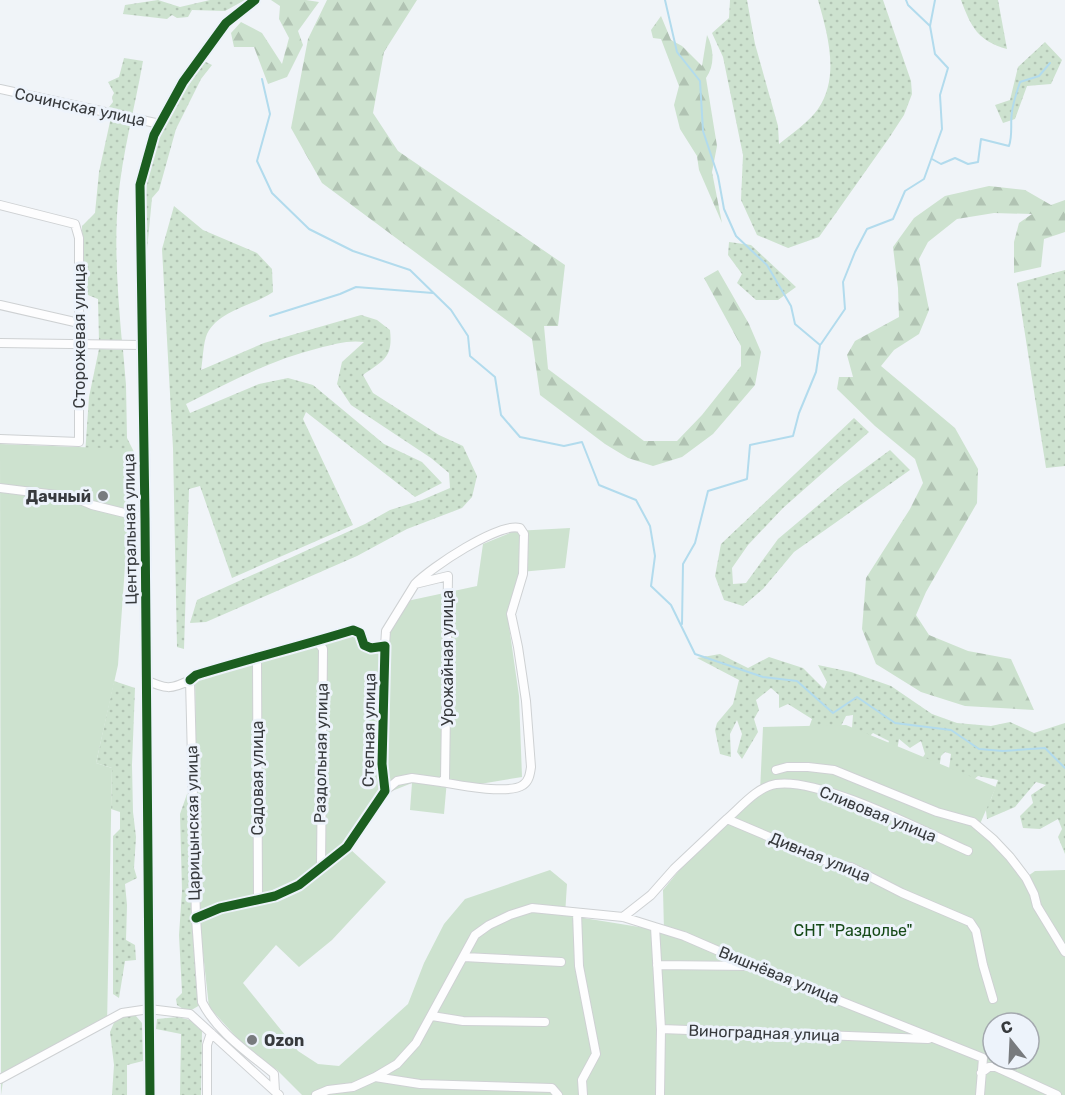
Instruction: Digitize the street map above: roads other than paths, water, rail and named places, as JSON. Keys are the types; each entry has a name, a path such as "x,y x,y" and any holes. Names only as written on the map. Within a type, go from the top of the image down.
{"street":[{"name":"Центральная улица","path":"150,1095 140,185 154,135 183,82 226,23 255,0"},
{"name":"Сочинская улица","path":"0,89 160,124"},
{"name":"Сторожевая улица","path":"0,205 75,224 78,229 79,323 78,442 0,439"},
{"path":"0,305 79,323"},
{"path":"0,343 142,345"},
{"path":"0,488 73,497 92,505 145,518"},
{"path":"386,791 397,781 412,778 484,789 516,788 524,784 529,777 531,767 526,701 511,614 524,574 524,534 520,528 514,526 502,529 462,550 425,574 415,585"},
{"name":"Урожайная улица","path":"385,646 386,630 415,585 448,576 447,770 445,779 441,782"},
{"name":"Степная улица","path":"190,680 196,675 257,656 353,630 360,633 364,645 370,648 385,646 382,765 386,791 347,847 298,885 275,896 220,908 195,918"},
{"name":"Раздольная улица","path":"317,641 323,649 321,868"},
{"name":"Садовая улица","path":"257,656 258,900"},
{"path":"146,680 161,687 176,688 190,680"},
{"name":"Царицынская улица","path":"190,680 195,918 202,1002 207,1012 224,1030 274,1074 277,1093"},
{"path":"776,770 787,767 834,770 937,812 973,822 993,839 1026,878 1037,906 1065,951"},
{"name":"Сливовая улица","path":"727,819 758,792 774,784 797,784 846,798 920,828 968,851"},
{"path":"623,918 651,895 674,869 727,819"},
{"name":"Дивная улица","path":"727,819 838,866 851,867 970,922 976,931 993,999"},
{"name":"Вишнёвая улица","path":"316,1095 328,1090 352,1087 397,1064 416,1043 475,935 510,915 532,908 623,918 684,936 983,1059 981,1073"},
{"path":"577,913 579,966 596,1054 582,1080 583,1095"},
{"path":"655,927 661,1029 660,1095"},
{"path":"464,957 561,962"},
{"path":"657,965 754,966"},
{"path":"0,1079 122,1013 148,1009 190,1014 277,1093"},
{"path":"432,1016 463,1021 545,1022"},
{"name":"Виноградная улица","path":"661,1029 933,1039"},
{"path":"207,1095 207,1045 211,1033"},
{"path":"980,1095 981,1073 989,1067 996,1067 1057,1095"},
{"path":"375,1077 420,1084 552,1088 558,1095"}],"waterway":[{"path":"665,0 677,52 700,81 703,131 718,176 724,209 736,236 767,265 791,306 795,324 820,345 816,372 799,413 793,436 750,445 747,479 708,491 695,543 683,564 682,624"},
{"path":"821,344 845,309 843,282 867,229 893,219 905,191 924,179 942,129 940,95 948,68 935,54 930,26 908,5 906,0"},
{"path":"930,26 935,0"},
{"path":"932,159 941,164 955,158 968,164 978,162 981,139 1009,146 1011,116 1020,82 1039,76 1050,63"},
{"path":"262,79 270,114 257,161 272,193 309,229 353,251 410,270 451,310 468,336 470,356 495,377 501,415 520,437 564,446 582,442 599,485 636,500 650,526 655,556 651,586 671,605 695,654 763,677 797,681 833,713 857,697 895,723 951,730 979,749 1003,751 1045,748 1065,768"},
{"path":"270,316 356,287 433,293"}],"place":[{"name":"Дачный","path":"103,496"},
{"name":"Ozon","path":"252,1040"}],"park label":[{"name":"СНТ \"Раздолье\"","path":"853,930"}]}
